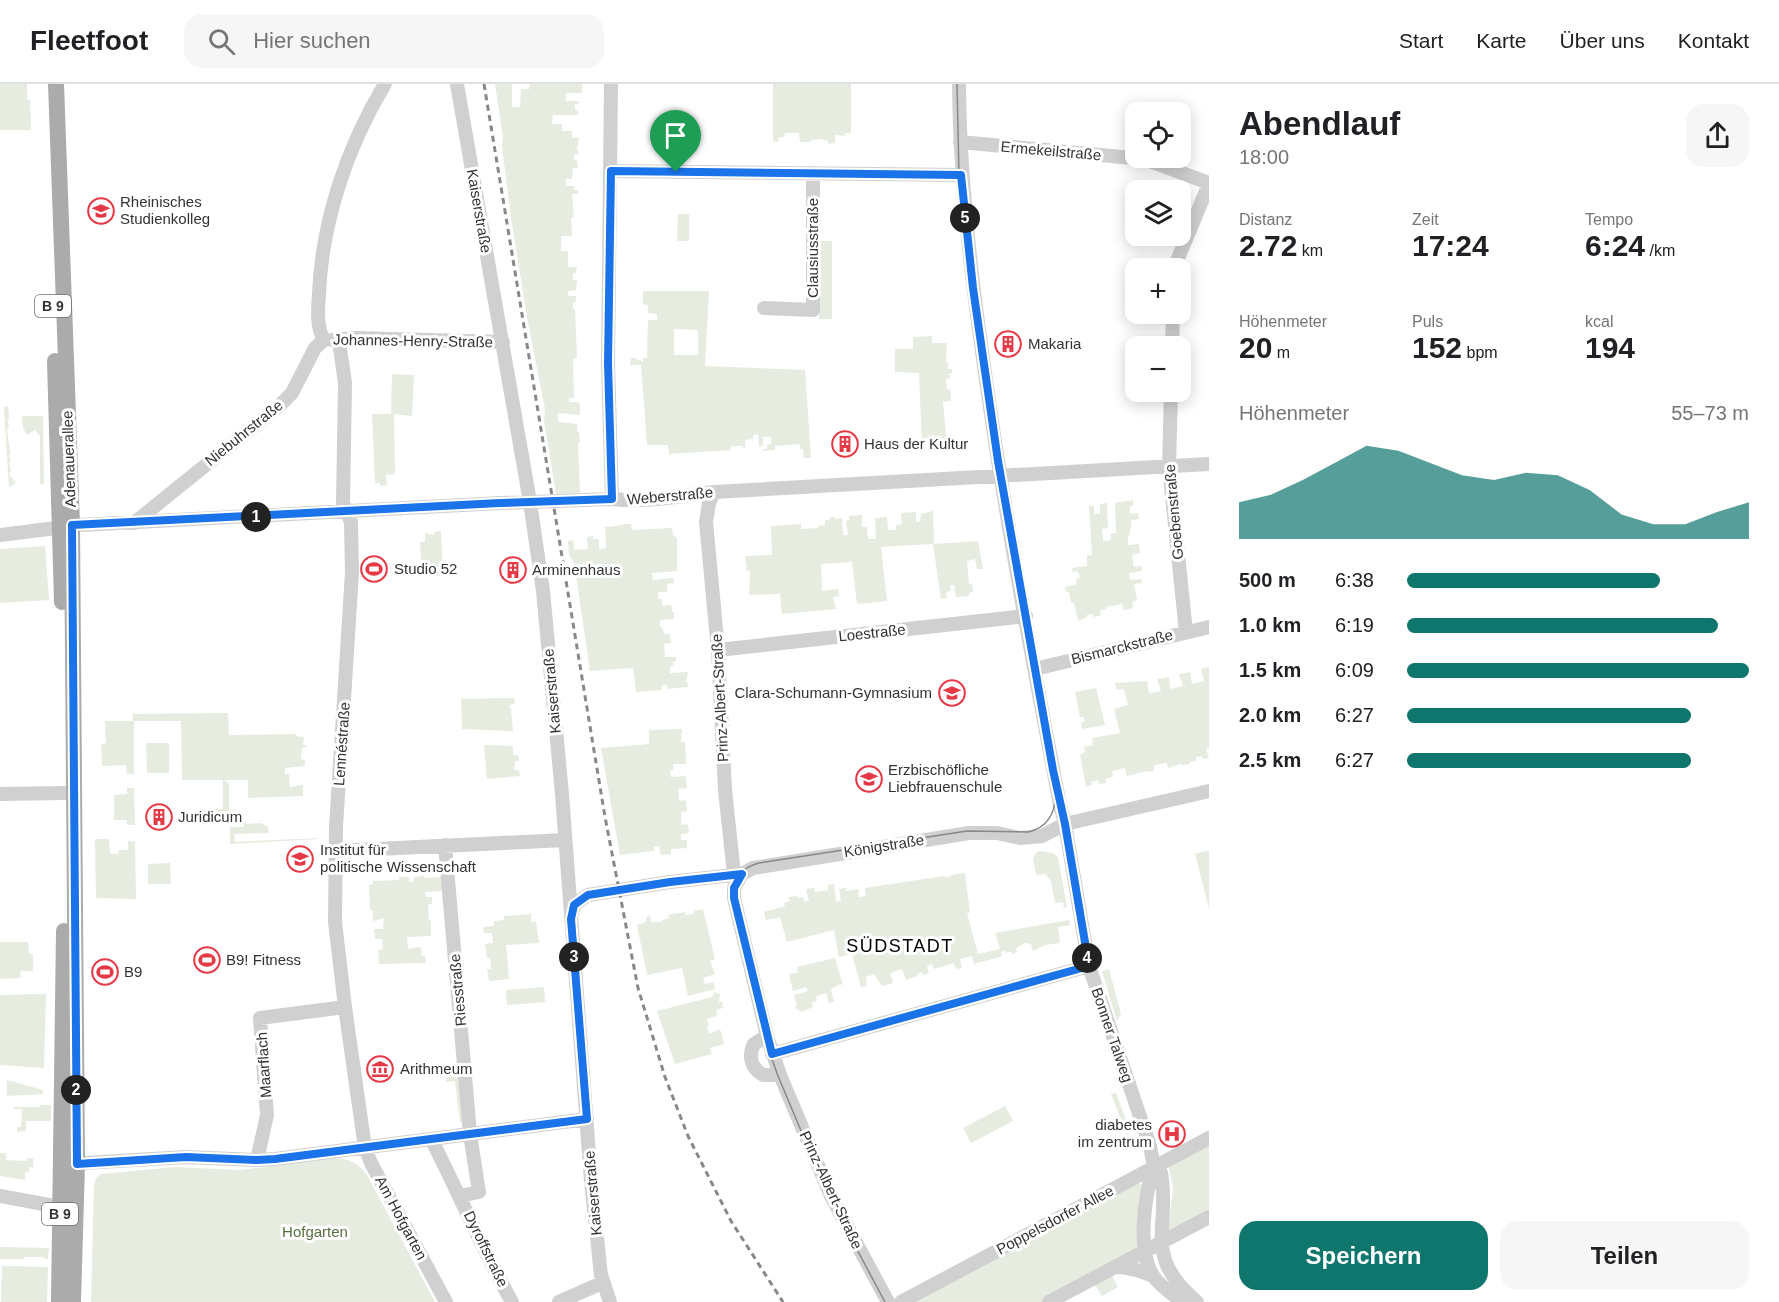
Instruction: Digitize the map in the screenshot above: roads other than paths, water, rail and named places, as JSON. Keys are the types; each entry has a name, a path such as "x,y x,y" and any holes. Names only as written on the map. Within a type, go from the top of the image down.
{"main road":[{"name":"Adenauerallee","path":"46,84 65,527 63,653 69,1164 73,1302"},
{"name":"Adenauerallee","path":"56,84 65,527 69,1164 60,1207 59,1302"}],"street":[{"path":"324,340 320,332 318,309 320,266 333,203 361,129 385,84"},
{"name":"Kaiserstraße","path":"457,84 502,337 543,591 602,1283 610,1302"},
{"path":"611,84 608,363 612,499"},
{"name":"Bonner Talweg","path":"959,84 961,175 966,232 975,310 1000,476 1089,966 1150,1146 1154,1167 1161,1173 1164,1195 1161,1242"},
{"name":"Ermekeilstraße","path":"960,142 1144,159 1209,183"},
{"path":"611,171 961,175"},
{"name":"Clausiusstraße","path":"764,308 813,310 813,173"},
{"path":"1178,258 1209,183"},
{"name":"Johannes-Henry-Straße","path":"324,340 502,337"},
{"name":"Niebuhrstraße","path":"134,523 279,406 291,393 315,348 324,340"},
{"name":"Lennéstraße","path":"339,341 345,383 343,503 351,522 352,572 335,851 335,922 366,1148"},
{"name":"Goebenstraße","path":"1171,402 1169,467 1186,632"},
{"name":"Weberstraße","path":"0,535 65,527 347,512 529,497 628,501 675,498 714,492 1209,465"},
{"name":"Prinz-Albert-Straße","path":"714,492 709,503 706,522 718,650 725,790 738,874 734,898 767,1036 780,1075 831,1196 888,1302"},
{"path":"675,498 698,504 706,522"},
{"name":"Loestraße","path":"718,650 1026,616"},
{"name":"Bismarckstraße","path":"1035,669 1209,627"},
{"name":"Königstraße","path":"571,919 574,905 588,895 738,874 764,866 969,833 997,833 1020,838 1042,836 1065,824 1209,791"},
{"path":"0,794 65,793"},
{"path":"335,851 565,840"},
{"name":"Riesstraße","path":"445,845 470,1134"},
{"path":"772,1054 1089,966"},
{"name":"Maarflach","path":"257,1160 267,1116 260,1018 345,1007"},
{"path":"767,1036 754,1044 751,1055 753,1065 763,1075 780,1075"},
{"path":"69,1164 186,1157 257,1160 587,1119"},
{"name":"Dyroffstraße","path":"460,1196 479,1192 470,1134"},
{"name":"Poppelsdorfer Allee","path":"901,1302 1209,1138"},
{"name":"Dyroffstraße","path":"431,1139 488,1258 512,1302"},
{"name":"Am Hofgarten","path":"366,1148 371,1163 446,1302"},
{"path":"1153,1276 1145,1251 1144,1230 1148,1184 1154,1167"},
{"path":"0,1196 60,1207"},
{"path":"1049,1302 1209,1217"},
{"path":"1161,1242 1163,1258 1174,1278 1197,1302"},
{"path":"1116,1266 1153,1276 1182,1302"},
{"path":"559,1302 602,1283"}],"tram line":[{"path":"885,1302 829,1197 778,1076 764,1037 731,893 734,882 740,874 748,867 759,863 967,831 1028,832 1045,823 1054,807 1055,794 983,382 959,175 957,84"}],"railway":[{"path":"484,84 605,817 638,988 665,1077 688,1136 731,1221 783,1302"}],"place":[{"name":"Rheinisches Studienkolleg","path":"101,211"},
{"name":"Makaria","path":"1008,344"},
{"name":"Haus der Kultur","path":"845,444"},
{"name":"Studio 52","path":"374,569"},
{"name":"Arminenhaus","path":"513,570"},
{"name":"Clara-Schumann-Gymnasium","path":"952,693"},
{"name":"Erzbischöfliche Liebfrauenschule","path":"869,779"},
{"name":"Juridicum","path":"159,817"},
{"name":"Institut für politische Wissenschaft","path":"300,859"},
{"name":"B9! Fitness","path":"207,960"},
{"name":"B9","path":"105,972"},
{"name":"Arithmeum","path":"380,1069"},
{"name":"diabetes im zentrum","path":"1172,1134"}],"district":[{"name":"SÜDSTADT","path":"900,946"}],"park label":[{"name":"Hofgarten","path":"315,1232"}]}
